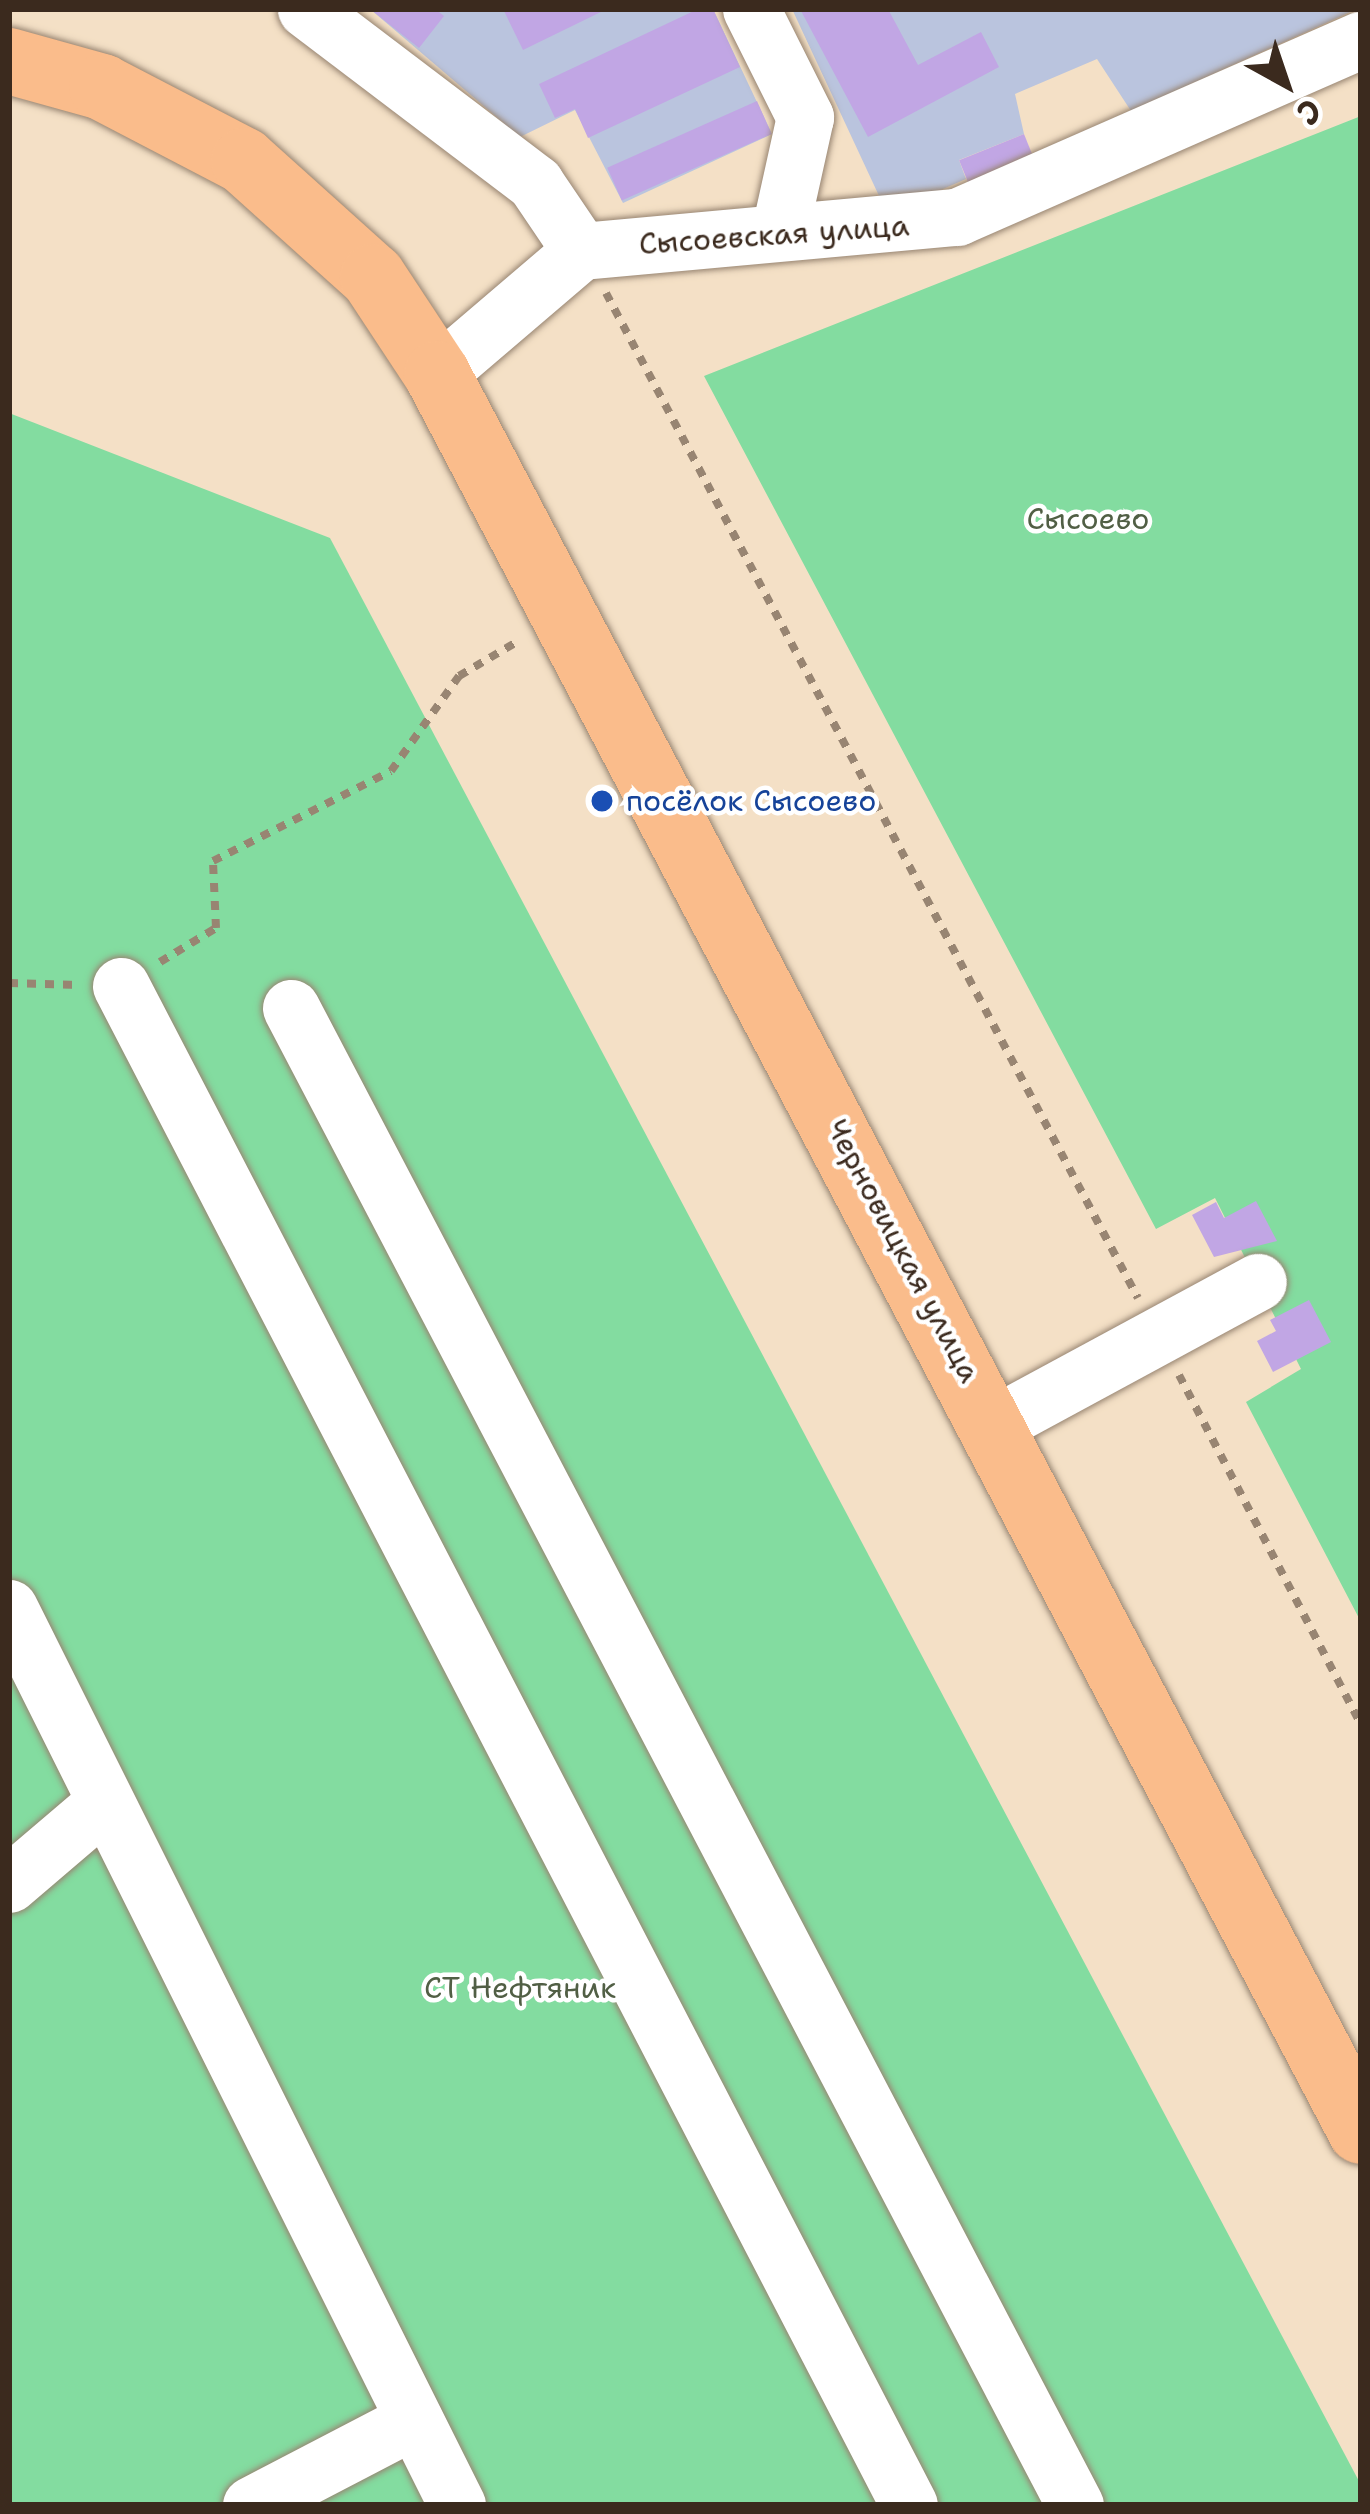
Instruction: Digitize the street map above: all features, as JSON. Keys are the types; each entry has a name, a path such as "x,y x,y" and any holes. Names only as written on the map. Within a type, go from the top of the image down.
{"main road":[{"name":"Черновицкая улица","path":"9,61 122,95 244,161 373,277 437,374 569,611 1361,2131"}],"street":[{"path":"306,9 535,183 581,251 437,374"},
{"path":"751,9 805,117 781,230"},
{"name":"Сысоевская улица","path":"581,251 956,217 1361,40"},
{"path":"121,986 909,2505"},
{"path":"291,1008 1076,2505"},
{"path":"994,1425 1156,1333 1258,1282"},
{"path":"9,1608 457,2505"},
{"path":"9,1884 104,1803"},
{"path":"251,2505 414,2420"}],"path":[{"path":"581,251 1361,1725"},
{"path":"9,983 121,986 216,928 213,861 391,771 459,676 569,611"}],"shaded area":[{"path":"370,9 713,9 772,134 623,203 575,110 520,137"},
{"path":"792,9 1357,9 1131,111 1097,59 1015,94 1024,134 959,160 966,179 920,199 880,198"}],"green space":[{"name":"Сысоево","path":"1361,116 1361,1622 1246,1402 1301,1369 1215,1198 1156,1229 704,376"},
{"name":"СТ Нефтяник","path":"9,413 330,538 1361,2485 1361,2505 9,2505"}],"building":[{"path":"370,9 435,9 444,16 419,48"},
{"path":"503,9 607,9 523,50"},
{"path":"698,9 713,9 740,67 588,138 575,109 555,118 539,84"},
{"path":"800,9 888,9 918,65 981,32 999,67 868,137"},
{"path":"757,101 772,134 622,201 607,168"},
{"path":"1024,134 1035,161 970,187 959,160"},
{"path":"1256,1201 1277,1241 1214,1257 1192,1215 1216,1202 1224,1218"},
{"path":"1309,1300 1331,1342 1273,1372 1257,1341 1276,1331 1270,1320"}],"place":[{"name":"посёлок Сысоево","path":"602,801"}]}
